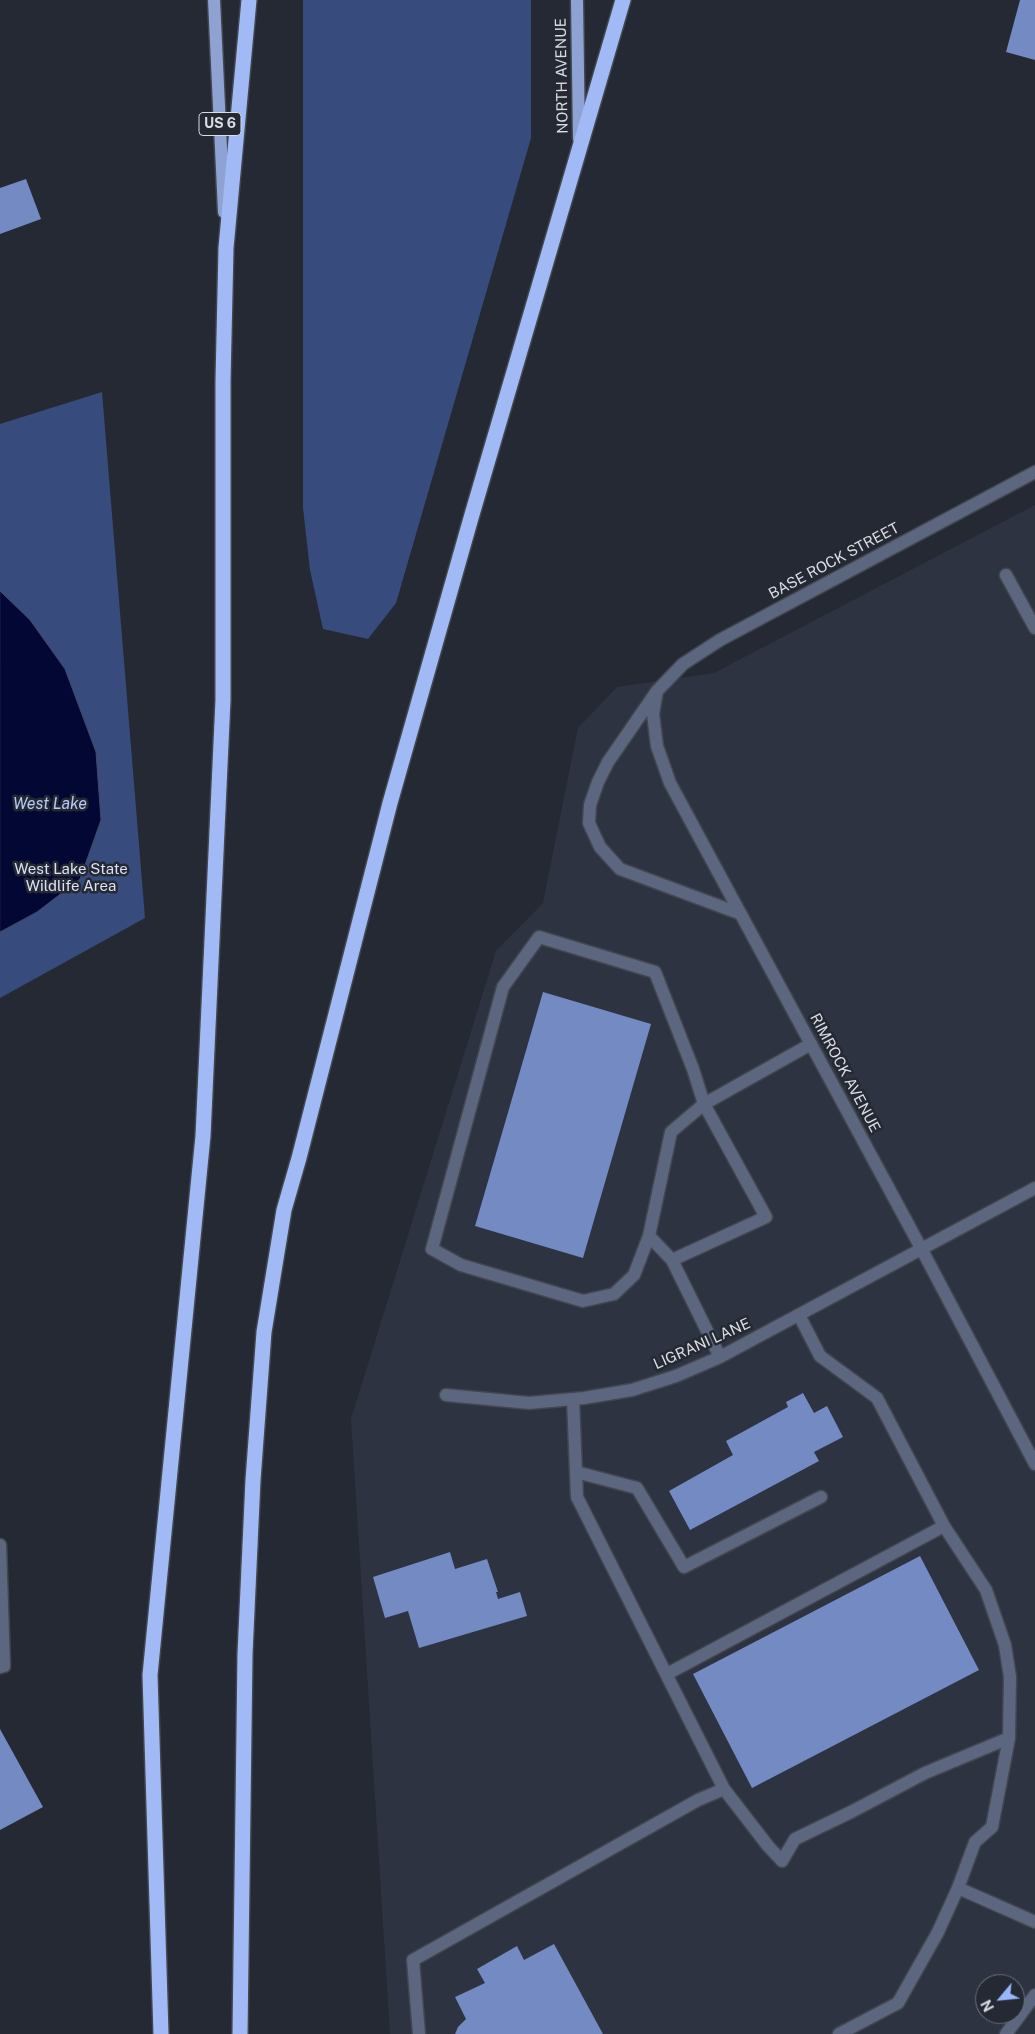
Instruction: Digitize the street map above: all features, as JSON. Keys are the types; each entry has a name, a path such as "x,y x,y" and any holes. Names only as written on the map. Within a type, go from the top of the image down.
{"highway":[{"path":"161,2034 150,1675 203,1136 224,700 223,381 226,248 249,0"},
{"path":"240,2034 245,1654 253,1480 264,1332 284,1210 390,803 471,518 623,0"}],"main road":[{"name":"US 6","path":"214,0 226,248"},
{"name":"NORTH AVENUE","path":"577,0 579,152"}],"street":[{"name":"BASE ROCK STREET","path":"741,914 620,869 600,847 589,823 590,805 598,782 608,762 657,690 683,664 720,640 1035,472"},
{"path":"1006,575 1035,628"},
{"name":"RIMROCK AVENUE","path":"657,690 653,714 657,746 670,783 921,1248 1035,1464"},
{"path":"672,1260 766,1217 704,1104 693,1069 655,972 539,937 503,987 432,1249 461,1264 583,1301 614,1294 634,1275 648,1236 672,1132 704,1104 811,1044"},
{"name":"LIGRANI LANE","path":"446,1395 529,1403 573,1399 632,1390 676,1376 720,1357 1035,1188"},
{"path":"648,1236 672,1260 720,1357"},
{"path":"799,1315 820,1356 877,1398 944,1526 986,1590 1005,1645 1010,1677 1009,1738 992,1827 975,1842 958,1888 938,1932 898,2003 839,2034"},
{"path":"573,1399 577,1497 724,1789 782,1861 795,1839 925,1773 1009,1738"},
{"path":"576,1472 637,1488 684,1567 821,1497"},
{"path":"667,1674 944,1526"},
{"path":"0,1544 4,1666 0,1667"},
{"path":"419,2034 413,1960 698,1800 724,1789"},
{"path":"958,1888 1035,1922"},
{"path":"1006,2034 1035,1996"}],"shaded area":[{"path":"1035,505 1035,2034 390,2034 351,1419 496,951 543,903 578,728 617,687 714,673"}],"green space":[{"path":"303,0 531,0 531,138 396,603 368,639 323,629 310,570 303,508"},
{"name":"West Lake State Wildlife Area","path":"102,392 145,918 0,998 0,424"}],"water":[{"name":"West Lake","path":"0,591 30,620 65,669 96,752 101,820 80,879 37,912 0,932"}],"building":[{"path":"1020,0 1035,0 1035,60 1006,52"},
{"path":"26,179 41,219 0,234 0,188"},
{"path":"543,992 651,1024 583,1258 475,1226"},
{"path":"803,1393 814,1413 827,1406 843,1437 814,1452 819,1461 690,1530 669,1491 733,1455 726,1441 788,1407 786,1402"},
{"path":"450,1552 455,1569 487,1559 498,1592 496,1592 498,1599 520,1592 527,1616 419,1648 408,1611 385,1618 373,1577"},
{"path":"920,1556 979,1670 752,1788 693,1674"},
{"path":"0,1729 43,1807 0,1830"},
{"path":"554,1944 603,2034 455,2034 458,2027 466,2019 455,1997 485,1983 477,1969 517,1946 524,1960"}]}
